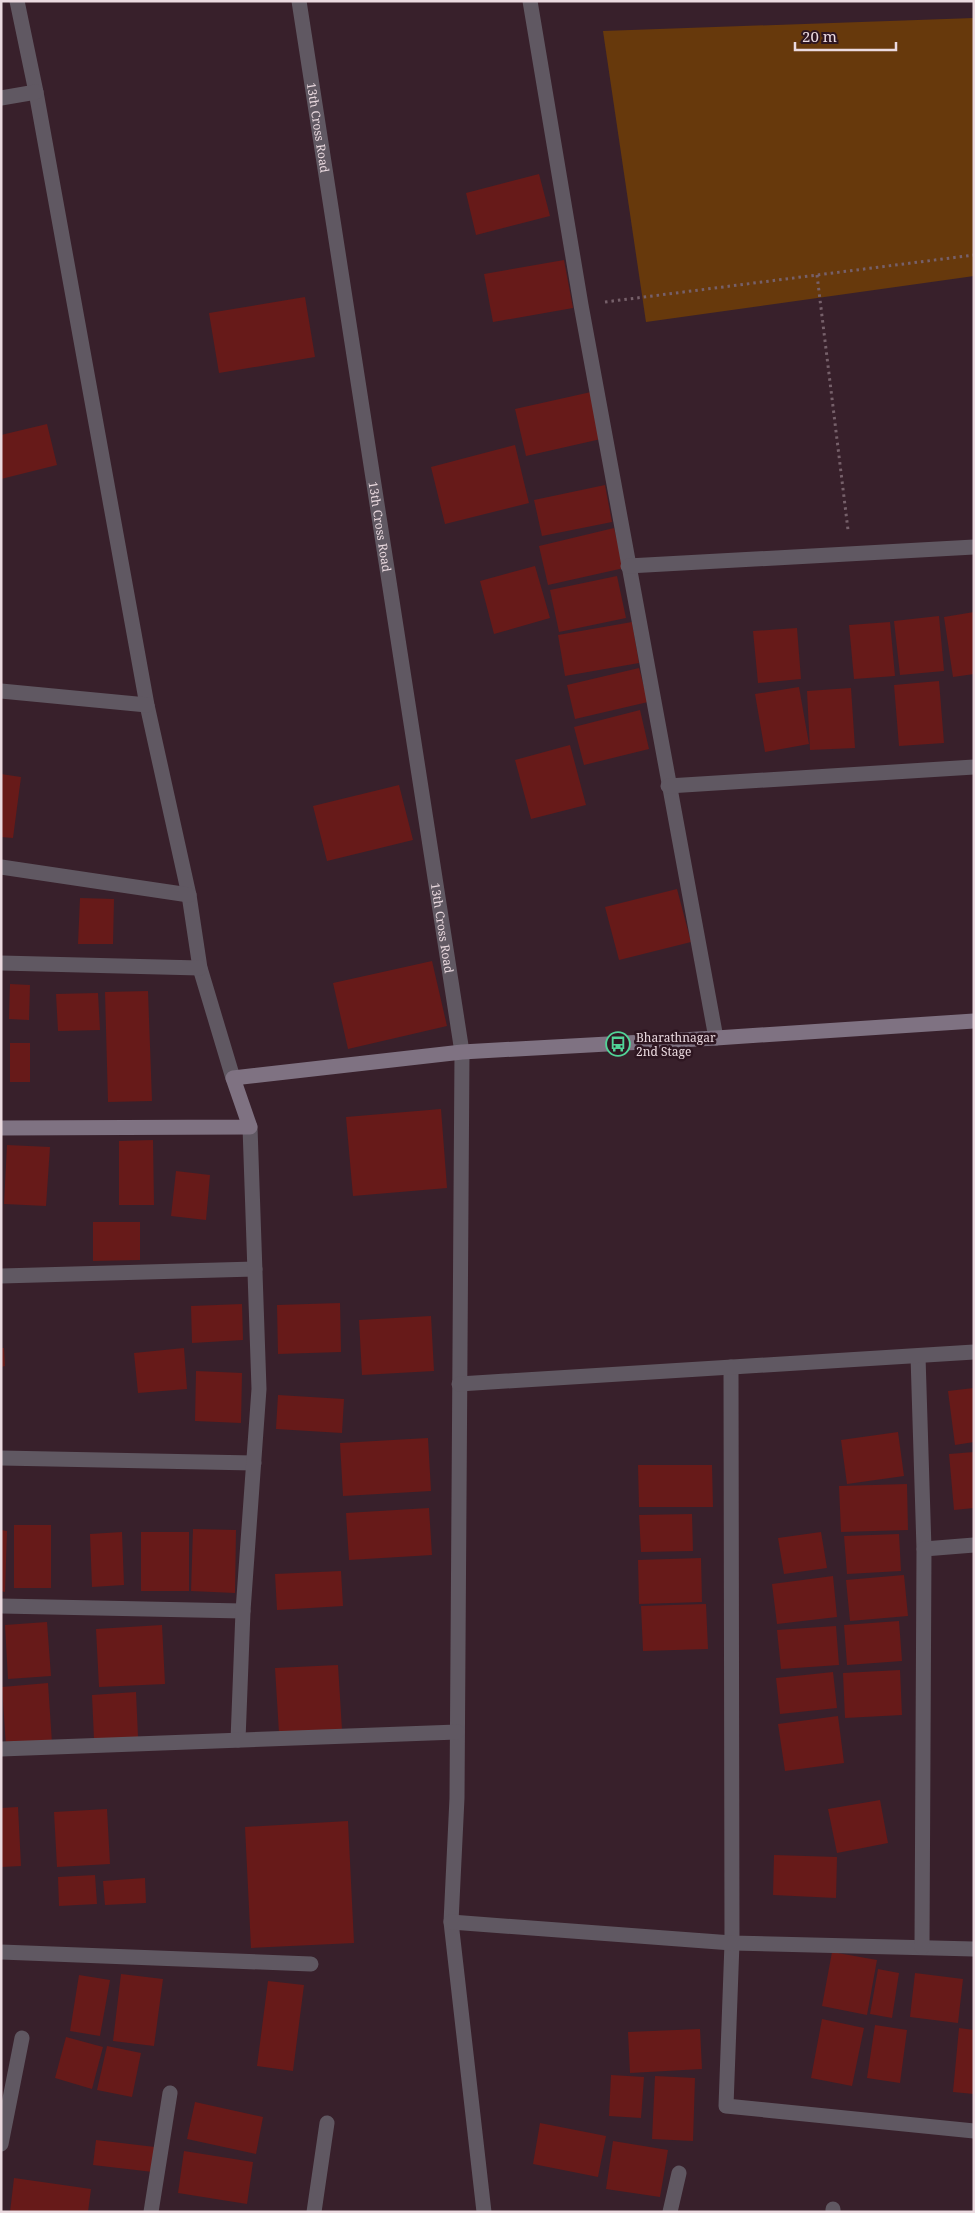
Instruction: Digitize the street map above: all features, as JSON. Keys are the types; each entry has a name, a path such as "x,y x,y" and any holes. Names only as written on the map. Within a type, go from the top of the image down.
{"street":[{"path":"17,1 36,92 147,705 189,895 200,968 232,1078 250,1127 259,1389 244,1611 238,1740"},
{"name":"13th Cross Road","path":"299,1 462,1052 457,1732 451,1922 484,2212"},
{"path":"530,1 581,305 668,786 716,1038"},
{"path":"1,98 36,92"},
{"path":"628,566 974,547"},
{"path":"1,691 147,705"},
{"path":"668,786 974,767"},
{"path":"1,867 189,895"},
{"path":"1,963 200,968"},
{"path":"232,1078 462,1052 974,1021"},
{"path":"1,1128 250,1127"},
{"path":"1,1276 255,1269"},
{"path":"460,1384 974,1352"},
{"path":"918,1356 924,1549 922,1947"},
{"path":"731,1367 732,1943 726,2106 974,2131"},
{"path":"1,1458 254,1463"},
{"path":"924,1549 974,1544"},
{"path":"1,1606 244,1611"},
{"path":"1,1749 457,1732"},
{"path":"451,1922 732,1943 974,1949"},
{"path":"1,1952 311,1964"},
{"path":"1,2144 22,2038"},
{"path":"151,2212 170,2093"},
{"path":"314,2212 327,2123"},
{"path":"670,2212 679,2174"}],"path":[{"path":"581,305 974,255"},
{"path":"817,275 850,554"}],"shaded area":[{"path":"974,18 974,276 646,322 603,31"}],"building":[{"path":"539,174 550,216 476,235 466,193"},
{"path":"564,260 573,308 493,322 484,274"},
{"path":"305,297 315,357 219,373 209,313"},
{"path":"591,392 601,439 526,456 515,409"},
{"path":"47,424 57,465 1,479 1,435"},
{"path":"515,445 529,503 445,524 431,467"},
{"path":"605,485 612,522 542,536 534,500"},
{"path":"614,528 624,568 548,585 539,546"},
{"path":"535,566 550,618 494,634 480,581"},
{"path":"617,576 626,618 559,632 550,590"},
{"path":"974,612 974,674 953,677 944,617"},
{"path":"939,616 944,671 900,675 894,621"},
{"path":"632,622 639,663 565,676 558,635"},
{"path":"890,622 895,676 854,679 849,625"},
{"path":"797,628 801,679 758,683 753,631"},
{"path":"639,668 648,702 575,719 567,685"},
{"path":"939,681 944,743 899,746 894,685"},
{"path":"799,687 809,744 765,752 755,694"},
{"path":"851,688 855,748 810,750 807,691"},
{"path":"640,710 649,749 584,765 574,727"},
{"path":"570,745 586,805 531,819 515,760"},
{"path":"1,774 21,777 13,838 1,837"},
{"path":"399,785 413,840 327,861 313,806"},
{"path":"677,889 691,942 619,960 605,907"},
{"path":"80,898 114,899 113,944 78,944"},
{"path":"432,961 447,1026 348,1049 333,983"},
{"path":"10,984 30,985 29,1020 9,1019"},
{"path":"148,991 152,1101 108,1102 105,992"},
{"path":"98,993 100,1030 58,1031 56,994"},
{"path":"10,1043 30,1043 30,1082 10,1082"},
{"path":"441,1109 447,1188 353,1196 346,1117"},
{"path":"153,1140 154,1205 119,1205 119,1141"},
{"path":"7,1145 50,1147 46,1206 4,1204"},
{"path":"176,1171 210,1175 206,1220 171,1216"},
{"path":"93,1222 140,1222 140,1260 93,1261"},
{"path":"340,1303 341,1352 278,1354 277,1305"},
{"path":"242,1304 243,1340 192,1343 191,1306"},
{"path":"431,1316 434,1371 362,1375 359,1320"},
{"path":"1,1348 4,1348 5,1366 1,1367"},
{"path":"184,1348 187,1389 138,1393 134,1353"},
{"path":"196,1371 242,1373 241,1423 195,1421"},
{"path":"974,1388 974,1442 955,1445 948,1391"},
{"path":"278,1395 344,1399 342,1433 276,1429"},
{"path":"898,1432 904,1476 847,1484 841,1440"},
{"path":"428,1438 431,1491 343,1496 340,1443"},
{"path":"974,1452 974,1508 954,1510 949,1454"},
{"path":"638,1465 712,1465 713,1507 639,1507"},
{"path":"907,1484 908,1530 841,1532 839,1486"},
{"path":"429,1508 432,1555 349,1560 346,1513"},
{"path":"692,1514 693,1551 641,1552 639,1515"},
{"path":"14,1525 51,1525 51,1588 14,1588"},
{"path":"193,1529 236,1530 235,1593 191,1591"},
{"path":"1,1530 7,1531 5,1592 1,1591"},
{"path":"122,1532 124,1585 92,1587 90,1534"},
{"path":"141,1532 189,1532 189,1591 141,1591"},
{"path":"821,1532 827,1568 784,1574 778,1538"},
{"path":"899,1534 901,1571 847,1574 844,1536"},
{"path":"701,1558 702,1602 639,1604 638,1560"},
{"path":"341,1571 343,1606 277,1610 275,1574"},
{"path":"904,1575 908,1616 850,1621 846,1580"},
{"path":"833,1576 837,1617 777,1624 772,1584"},
{"path":"706,1604 708,1649 643,1651 641,1606"},
{"path":"899,1621 902,1661 847,1665 844,1625"},
{"path":"47,1622 51,1676 8,1679 5,1625"},
{"path":"162,1625 165,1684 99,1687 96,1629"},
{"path":"836,1626 839,1665 781,1669 777,1630"},
{"path":"338,1665 342,1730 279,1733 275,1668"},
{"path":"900,1670 902,1715 845,1718 843,1673"},
{"path":"833,1672 837,1708 780,1714 776,1678"},
{"path":"48,1683 52,1743 6,1746 2,1687"},
{"path":"136,1692 138,1737 94,1739 92,1695"},
{"path":"838,1716 844,1763 785,1771 778,1724"},
{"path":"880,1800 888,1843 837,1853 828,1809"},
{"path":"18,1807 21,1866 1,1867 1,1808"},
{"path":"107,1809 110,1864 57,1867 54,1812"},
{"path":"348,1821 354,1943 251,1948 245,1827"},
{"path":"774,1855 837,1857 836,1898 773,1895"},
{"path":"95,1875 97,1904 59,1906 58,1877"},
{"path":"145,1878 146,1903 105,1905 103,1881"},
{"path":"832,1952 877,1960 867,2015 822,2006"},
{"path":"878,1969 899,1973 892,2018 870,2014"},
{"path":"915,1973 963,1979 958,2023 910,2017"},
{"path":"121,1974 163,1979 154,2046 113,2041"},
{"path":"79,1975 110,1980 100,2036 70,2031"},
{"path":"268,1981 304,1985 293,2071 257,2066"},
{"path":"822,2019 864,2028 852,2086 811,2078"},
{"path":"875,2025 907,2030 900,2083 867,2078"},
{"path":"959,2028 974,2030 974,2094 953,2092"},
{"path":"700,2029 702,2069 630,2073 628,2032"},
{"path":"66,2037 103,2047 92,2089 55,2078"},
{"path":"107,2046 141,2053 132,2097 97,2090"},
{"path":"611,2075 644,2077 641,2118 609,2116"},
{"path":"655,2076 695,2078 693,2141 652,2139"},
{"path":"195,2102 263,2117 256,2154 187,2139"},
{"path":"540,2123 606,2136 598,2177 533,2164"},
{"path":"96,2140 155,2147 153,2172 93,2165"},
{"path":"613,2141 668,2150 660,2197 606,2189"},
{"path":"184,2151 253,2162 247,2204 178,2193"},
{"path":"14,2178 91,2189 88,2212 10,2212"}],"place":[{"name":"Bharathnagar 2nd Stage","path":"618,1044"}]}
